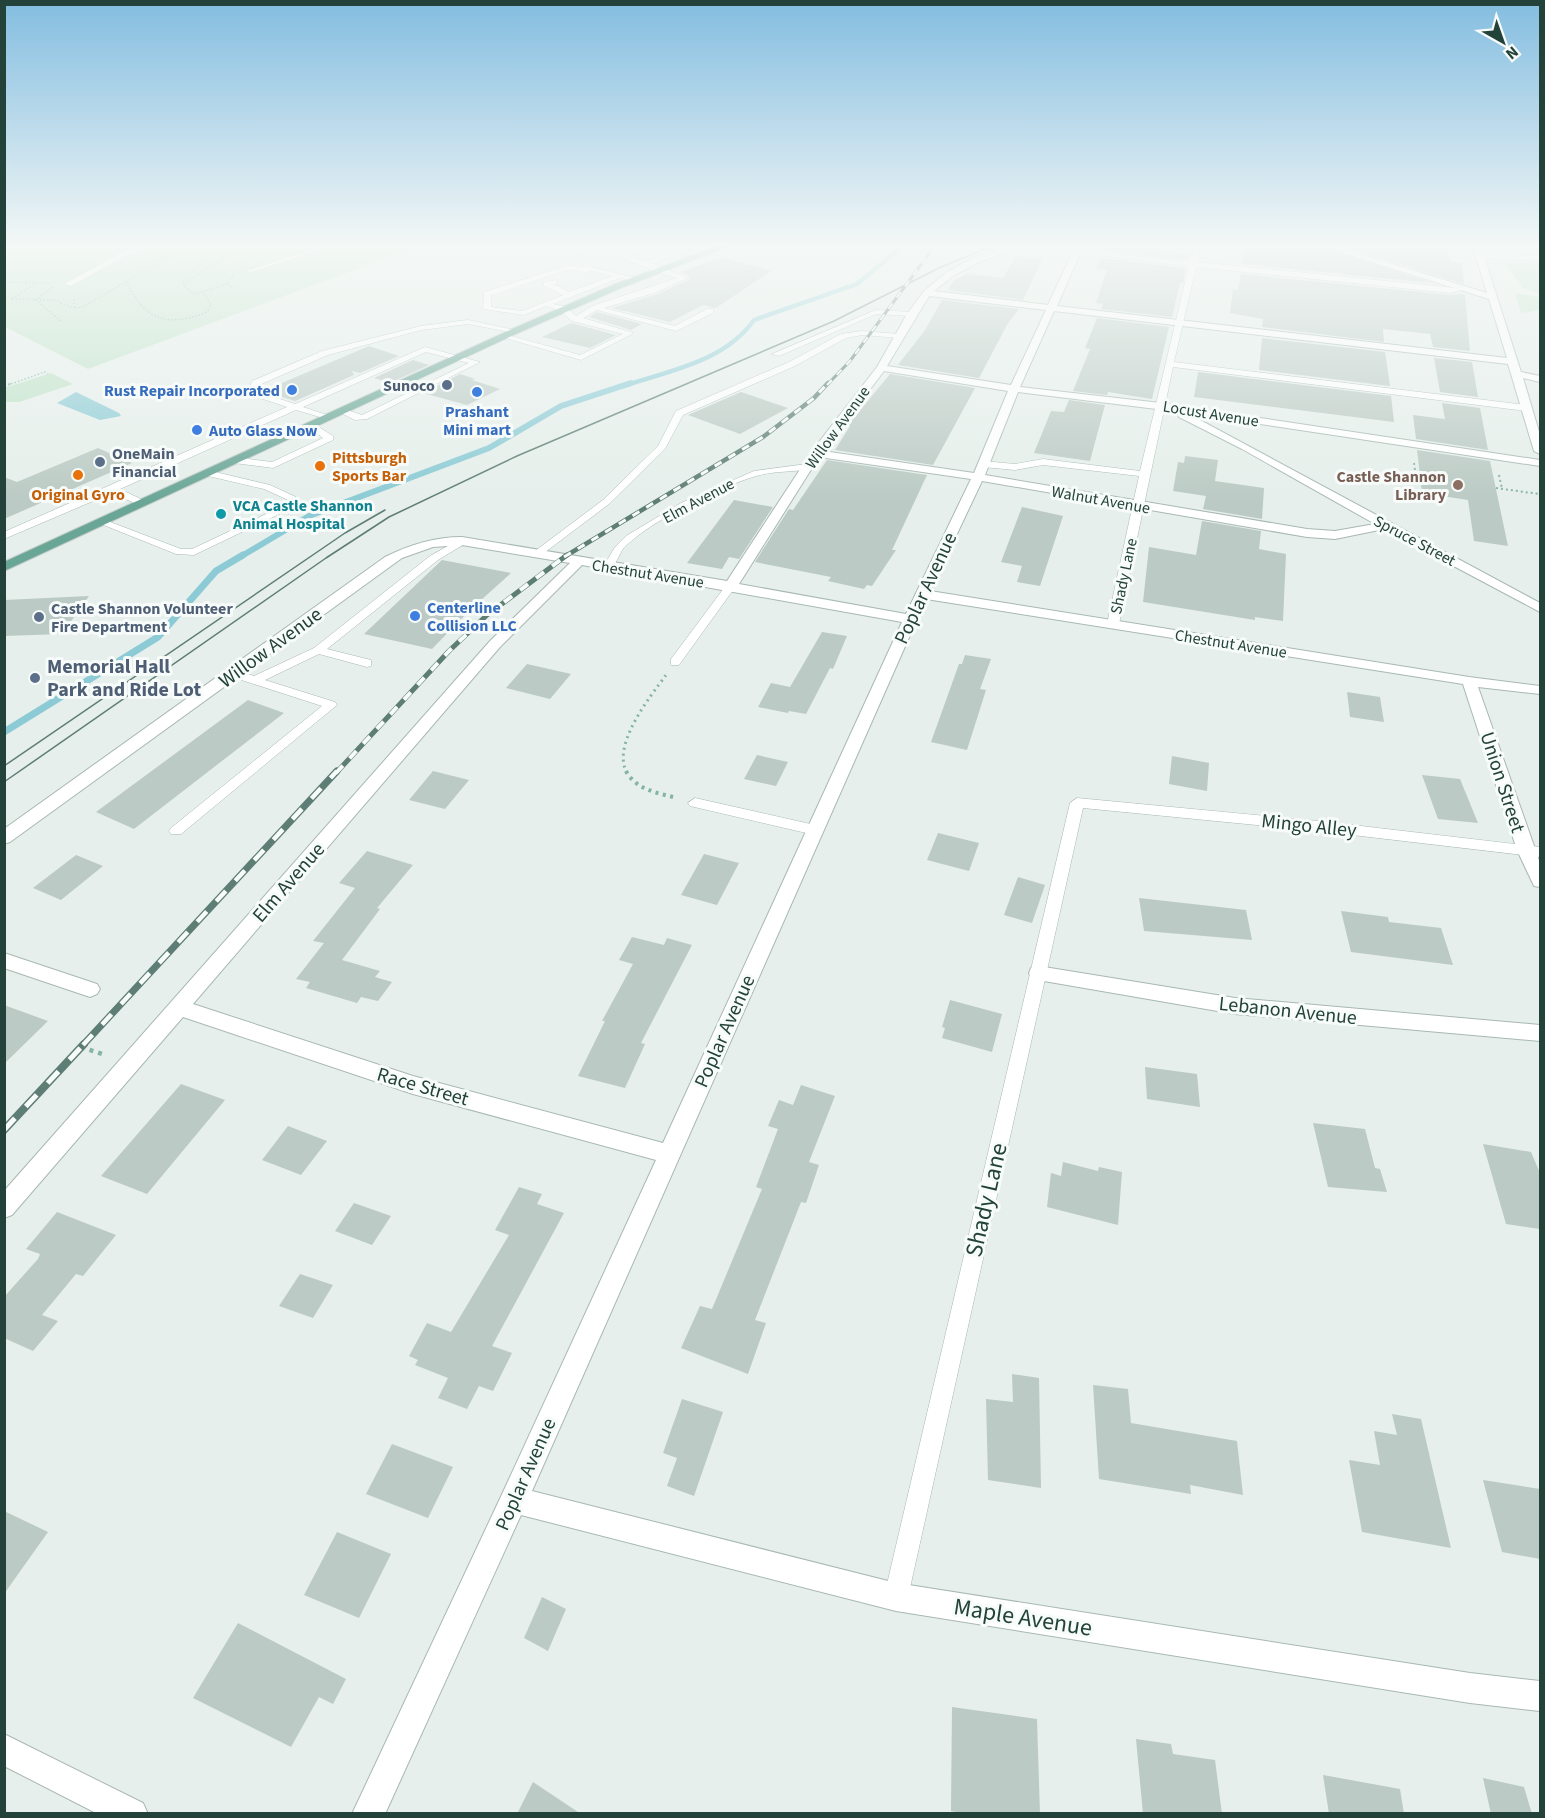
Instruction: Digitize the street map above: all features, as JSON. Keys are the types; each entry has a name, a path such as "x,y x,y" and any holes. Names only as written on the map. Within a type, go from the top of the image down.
{"main road":[{"path":"4,567 511,332"}],"street":[{"name":"Willow Avenue","path":"731,586 816,453 880,368 901,332"},
{"name":"Poplar Avenue","path":"368,1814 514,1500 910,619 981,470 1039,332"},
{"path":"1255,332 1513,362"},
{"path":"1504,332 1540,451"},
{"name":"Locust Avenue","path":"880,368 1014,389 1161,406 1540,463"},
{"path":"1516,374 1540,379"},
{"name":"Spruce Street","path":"1161,406 1246,447 1540,608"},
{"name":"Walnut Avenue","path":"816,453 981,470 1137,506 1307,533 1335,535 1386,525"},
{"name":"Chestnut Avenue","path":"389,560 409,549 432,543 462,541 731,586 910,619"},
{"name":"Willow Avenue","path":"4,838 389,560"},
{"name":"Elm Avenue","path":"4,1208 495,644 578,562"},
{"name":"Chestnut Avenue","path":"922,594 1469,681 1540,690"},
{"name":"Union Street","path":"1469,681 1533,851 1540,881"},
{"path":"4,960 90,988"},
{"name":"Lebanon Avenue","path":"1038,973 1235,1006 1540,1033"},
{"name":"Race Street","path":"180,1008 413,1085 668,1154"},
{"name":"Maple Avenue","path":"514,1500 896,1597 1470,1688 1540,1696"},
{"path":"4,1749 132,1814"}],"lane":[{"path":"327,418 251,392 255,383 324,353 410,332"},
{"path":"503,336 581,358 598,356 626,341 597,332"},
{"path":"776,354 827,332"},
{"name":"Shady Lane","path":"1113,624 1137,506 1178,332"},
{"path":"536,554 606,502 662,447 679,413 792,364 844,336 862,333 899,336"},
{"path":"341,411 358,418 364,417 476,362 417,345 392,335"},
{"path":"4,536 293,407 417,345"},
{"path":"1172,364 1526,408"},
{"path":"384,391 405,397"},
{"path":"234,460 273,465 330,438 311,425"},
{"path":"981,470 1043,462 1145,474"},
{"name":"Elm Avenue","path":"608,567 620,546 635,534 711,491 758,472 807,467"},
{"path":"101,522 180,552 194,552 291,506 293,499 267,487 207,473"},
{"path":"112,489 142,503"},
{"path":"255,680 318,650 434,558 462,541"},
{"path":"675,662 731,586"},
{"path":"318,650 367,663"},
{"path":"176,831 331,705 233,673"},
{"path":"695,803 815,830"},
{"name":"Shady Lane","path":"896,1597 1077,803"},
{"name":"Mingo Alley","path":"1077,803 1318,826 1533,851"}],"path":[{"path":"4,386 45,372 48,374"},
{"path":"1496,488 1539,494"},
{"path":"675,662 631,729 621,758 629,778 647,790 695,803"}],"green space":[{"path":"15,332 188,332 88,369"},
{"path":"51,373 73,384 19,402 5,402 4,388"}],"water":[{"path":"76,392 121,416 100,420 57,403"}],"building":[{"path":"553,332 604,332 616,335 590,348 542,337"},
{"path":"924,332 1003,332 979,378 898,365"},
{"path":"1091,332 1168,332 1152,399 1108,392 1107,395 1073,391 1090,349 1085,348"},
{"path":"1301,332 1383,332 1384,342"},
{"path":"1410,332 1468,332 1470,351 1433,347 1430,334"},
{"path":"1262,338 1385,352 1390,386 1259,370"},
{"path":"369,346 399,356 360,373 352,371 354,375 295,401 263,391"},
{"path":"1434,358 1472,362 1478,397 1440,392"},
{"path":"413,360 429,365 390,383 374,378"},
{"path":"1198,372 1391,396 1394,422 1194,397"},
{"path":"460,374 500,389 467,405 423,393"},
{"path":"890,374 975,388 933,465 835,450 850,426 848,425"},
{"path":"741,392 788,408 740,434 688,415"},
{"path":"1069,400 1105,405 1090,461 1034,453 1051,411 1064,412"},
{"path":"1442,403 1480,408 1488,450 1416,439 1413,415 1445,419"},
{"path":"98,448 132,463 4,519 4,477 17,482"},
{"path":"1417,450 1490,461 1508,546 1474,541 1468,500 1422,493"},
{"path":"1185,456 1218,460 1215,481 1264,488 1262,519 1203,509 1206,496 1173,491 1178,462 1184,463"},
{"path":"827,460 927,475 892,550 896,550 872,586 867,585 864,589 828,581 831,577 755,562 789,509 793,510"},
{"path":"734,500 773,507 739,559 729,557 722,569 687,563"},
{"path":"1022,507 1063,516 1040,586 1017,582 1022,566 1001,562"},
{"path":"1202,521 1261,531 1259,549 1286,554 1283,621 1255,617 1255,620 1143,602 1149,547 1196,555"},
{"path":"442,560 511,573 432,649 364,634"},
{"name":"Castle Shannon Volunteer Fire Department","path":"89,596 62,634 4,636 4,600"},
{"path":"822,632 847,636 833,669 830,668 806,714 758,707 771,683 790,687"},
{"path":"965,655 991,659 980,689 986,690 967,750 931,742 959,664 962,664"},
{"path":"527,664 571,674 550,699 506,688"},
{"path":"1347,692 1380,697 1384,722 1350,717"},
{"path":"248,700 284,713 134,829 96,812"},
{"path":"757,755 788,762 776,786 744,779"},
{"path":"1172,756 1209,763 1207,791 1169,784"},
{"path":"433,771 469,780 445,809 409,800"},
{"path":"1422,775 1460,779 1478,823 1438,819"},
{"path":"938,833 979,843 969,871 927,860"},
{"path":"367,851 413,865 377,908 380,909 342,960 380,971 375,977 392,982 378,1001 361,997 357,1003 306,988 310,982 296,979 324,943 313,941 355,888 339,883"},
{"path":"704,854 739,863 717,905 681,895"},
{"path":"76,855 103,866 61,900 33,888"},
{"path":"1018,877 1045,885 1032,923 1004,915"},
{"path":"1139,898 1246,910 1252,940 1144,931"},
{"path":"1341,911 1388,917 1389,922 1441,928 1453,965 1351,952"},
{"path":"632,937 664,945 667,938 692,945 641,1043 645,1044 625,1088 578,1076 605,1021 602,1021 633,964 619,960"},
{"path":"950,1000 1002,1014 992,1052 942,1038 945,1028 942,1027"},
{"path":"4,1005 48,1021 4,1064"},
{"path":"1145,1067 1197,1074 1200,1107 1147,1099"},
{"path":"181,1084 225,1100 147,1194 101,1176"},
{"path":"801,1085 835,1096 809,1162 819,1165 806,1203 801,1202 755,1320 766,1323 748,1374 681,1348 700,1306 712,1309 762,1189 756,1187 778,1129 768,1126 779,1100 793,1105"},
{"path":"1313,1123 1365,1129 1375,1168 1380,1169 1387,1192 1328,1187"},
{"path":"288,1126 327,1141 301,1175 262,1160"},
{"path":"1483,1144 1531,1152 1540,1173 1540,1229 1506,1224"},
{"path":"1063,1162 1098,1171 1099,1167 1122,1172 1118,1225 1047,1207 1051,1173 1061,1176"},
{"path":"519,1187 542,1194 537,1204 564,1213 492,1346 512,1353 493,1391 479,1386 467,1409 438,1398 448,1378 415,1365 418,1360 409,1356 427,1323 451,1332 509,1235 495,1230"},
{"path":"354,1203 391,1216 372,1245 335,1231"},
{"path":"57,1212 116,1235 83,1276 76,1274 42,1315 58,1321 33,1351 4,1338 4,1297 38,1259 40,1254 26,1249"},
{"path":"300,1274 333,1285 313,1318 279,1306"},
{"path":"1012,1374 1039,1378 1041,1488 988,1480 986,1399 1013,1402"},
{"path":"1093,1385 1128,1389 1131,1423 1237,1441 1243,1495 1190,1485 1191,1494 1099,1479"},
{"path":"682,1399 723,1412 694,1496 667,1486 677,1458 663,1453"},
{"path":"1392,1414 1421,1419 1451,1548 1362,1532 1349,1460 1380,1465 1374,1431 1397,1435"},
{"path":"392,1444 453,1467 428,1518 366,1494"},
{"path":"1483,1480 1540,1489 1540,1559 1502,1552"},
{"path":"4,1511 48,1532 4,1594"},
{"path":"337,1532 391,1554 359,1618 304,1595"},
{"path":"542,1597 566,1609 548,1651 524,1638"},
{"path":"238,1623 346,1679 333,1704 319,1697 291,1747 193,1698"},
{"path":"952,1707 1037,1719 1040,1814 966,1814 951,1811"},
{"path":"1136,1739 1171,1744 1173,1754 1215,1760 1222,1814 1143,1814"},
{"path":"1323,1775 1400,1789 1404,1814 1329,1814"},
{"path":"1483,1778 1524,1787 1532,1814 1491,1814"},
{"path":"533,1782 581,1814 517,1814"}],"waterway":[{"path":"627,385 679,369 713,355 744,332"},
{"path":"240,557 309,516 489,448 561,406 631,383"},
{"path":"4,732 158,637 216,571 243,555"}],"tram line":[{"path":"4,782 326,558 389,517 517,456 809,332"},
{"path":"4,766 345,533 385,510"}],"railway":[{"path":"827,385 850,361 871,332"},
{"path":"566,556 763,437 814,398 828,383"},
{"path":"336,773 449,651 487,615 566,556"},
{"path":"83,1045 337,771"},
{"path":"4,1130 84,1044"}],"place":[{"name":"Sunoco","path":"447,385"},
{"name":"Rust Repair Incorporated","path":"292,390"},
{"name":"Prashant Mini mart","path":"477,392"},
{"name":"Auto Glass Now","path":"197,430"},
{"name":"OneMain Financial","path":"100,462"},
{"name":"Pittsburgh Sports Bar","path":"320,466"},
{"name":"Original Gyro","path":"78,475"},
{"name":"Castle Shannon Library","path":"1458,485"},
{"name":"VCA Castle Shannon Animal Hospital","path":"221,514"},
{"name":"Centerline Collision LLC","path":"415,616"},
{"name":"Castle Shannon Volunteer Fire Department","path":"39,617"},
{"name":"Memorial Hall Park and Ride Lot","path":"35,678"}]}
